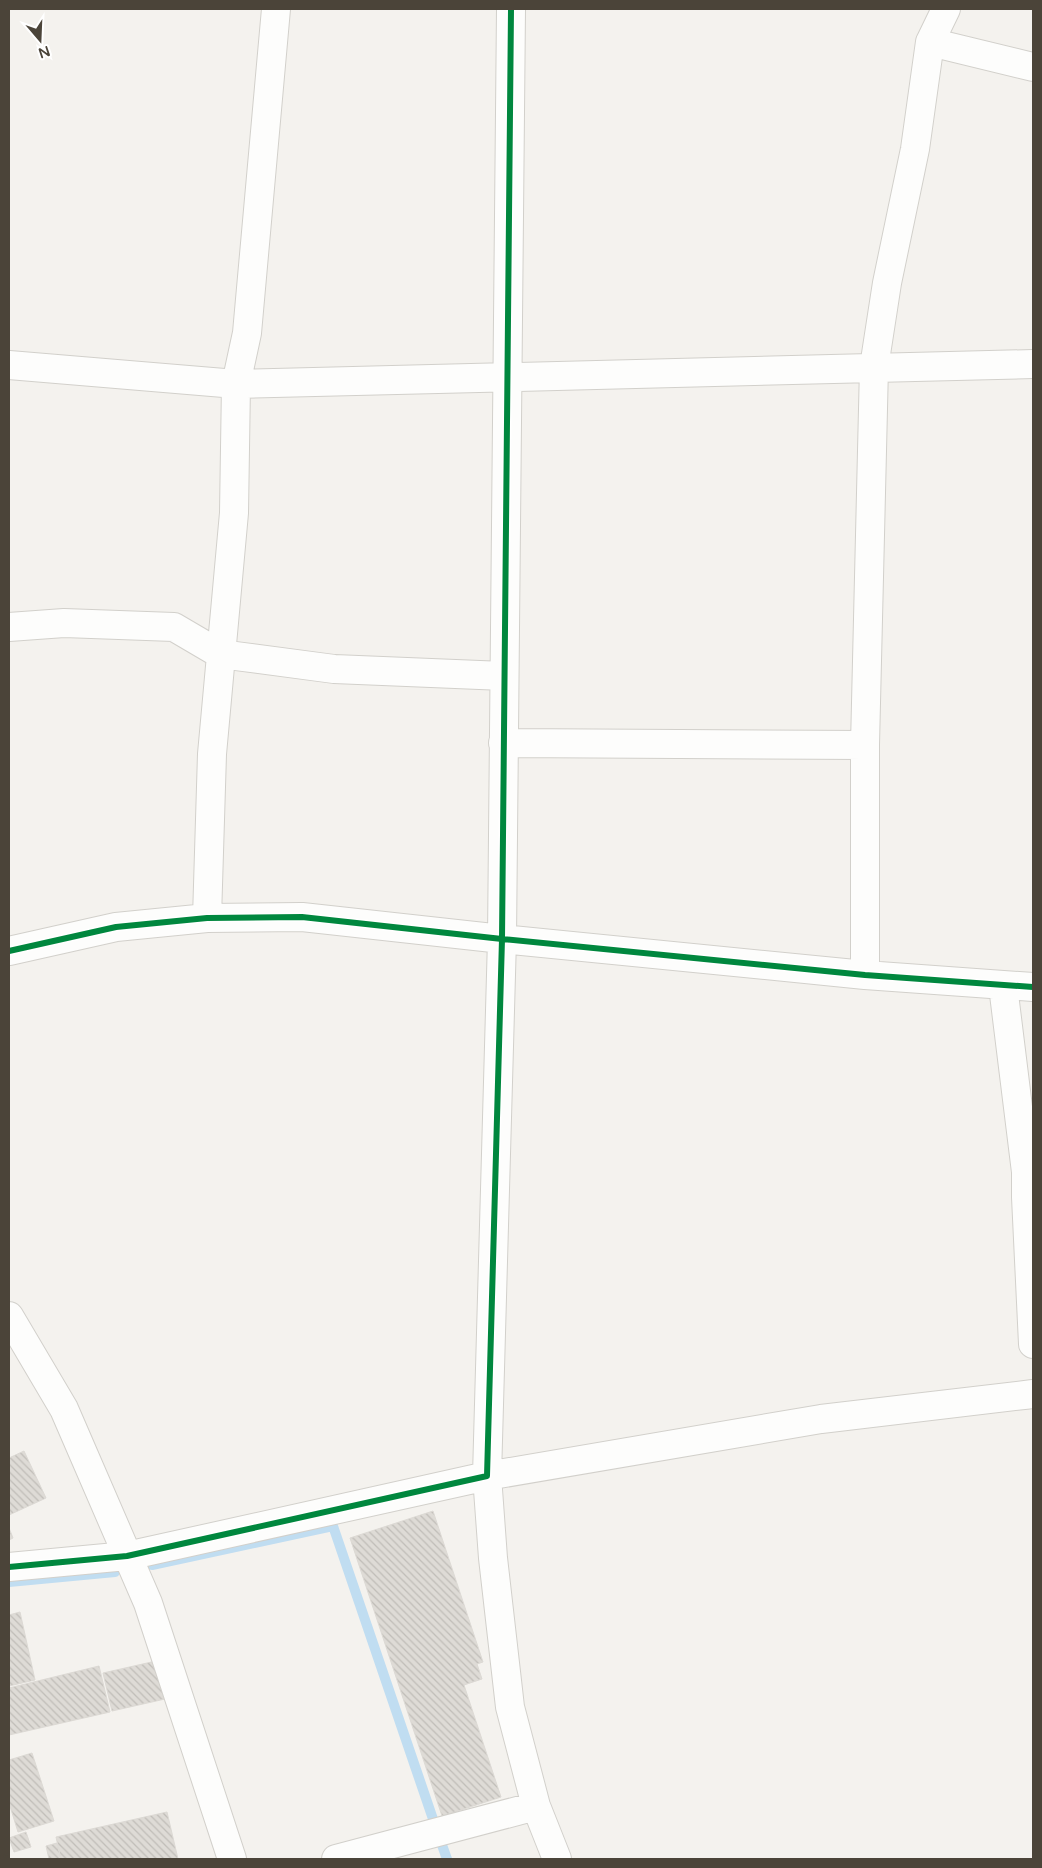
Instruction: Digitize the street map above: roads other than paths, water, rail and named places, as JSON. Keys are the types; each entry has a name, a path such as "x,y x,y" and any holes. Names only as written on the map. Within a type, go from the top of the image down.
{"street":[{"path":"207,918 212,754 234,512 236,384 247,333 276,9"},
{"path":"511,9 502,939 487,1476 493,1558 510,1707 536,1806 557,1859"},
{"path":"865,975 865,745 874,367 887,283 915,149 930,42 946,9"},
{"path":"930,42 1033,67"},
{"path":"9,365 236,384 1033,364"},
{"path":"9,626 64,623 174,628 220,654 334,669 504,676"},
{"path":"504,743 865,745"},
{"path":"9,951 116,927 207,918 302,917 865,975 1033,987"},
{"path":"1003,986 1026,1172 1033,1344"},
{"path":"10,1321 64,1409 148,1603 232,1859"},
{"path":"9,1567 127,1556 487,1476 821,1419 1033,1394"},
{"path":"336,1859 536,1806"}],"waterway":[{"path":"152,1565 333,1526 434,1822"},
{"path":"9,1582 115,1572"},
{"path":"442,1845 447,1859"}]}
